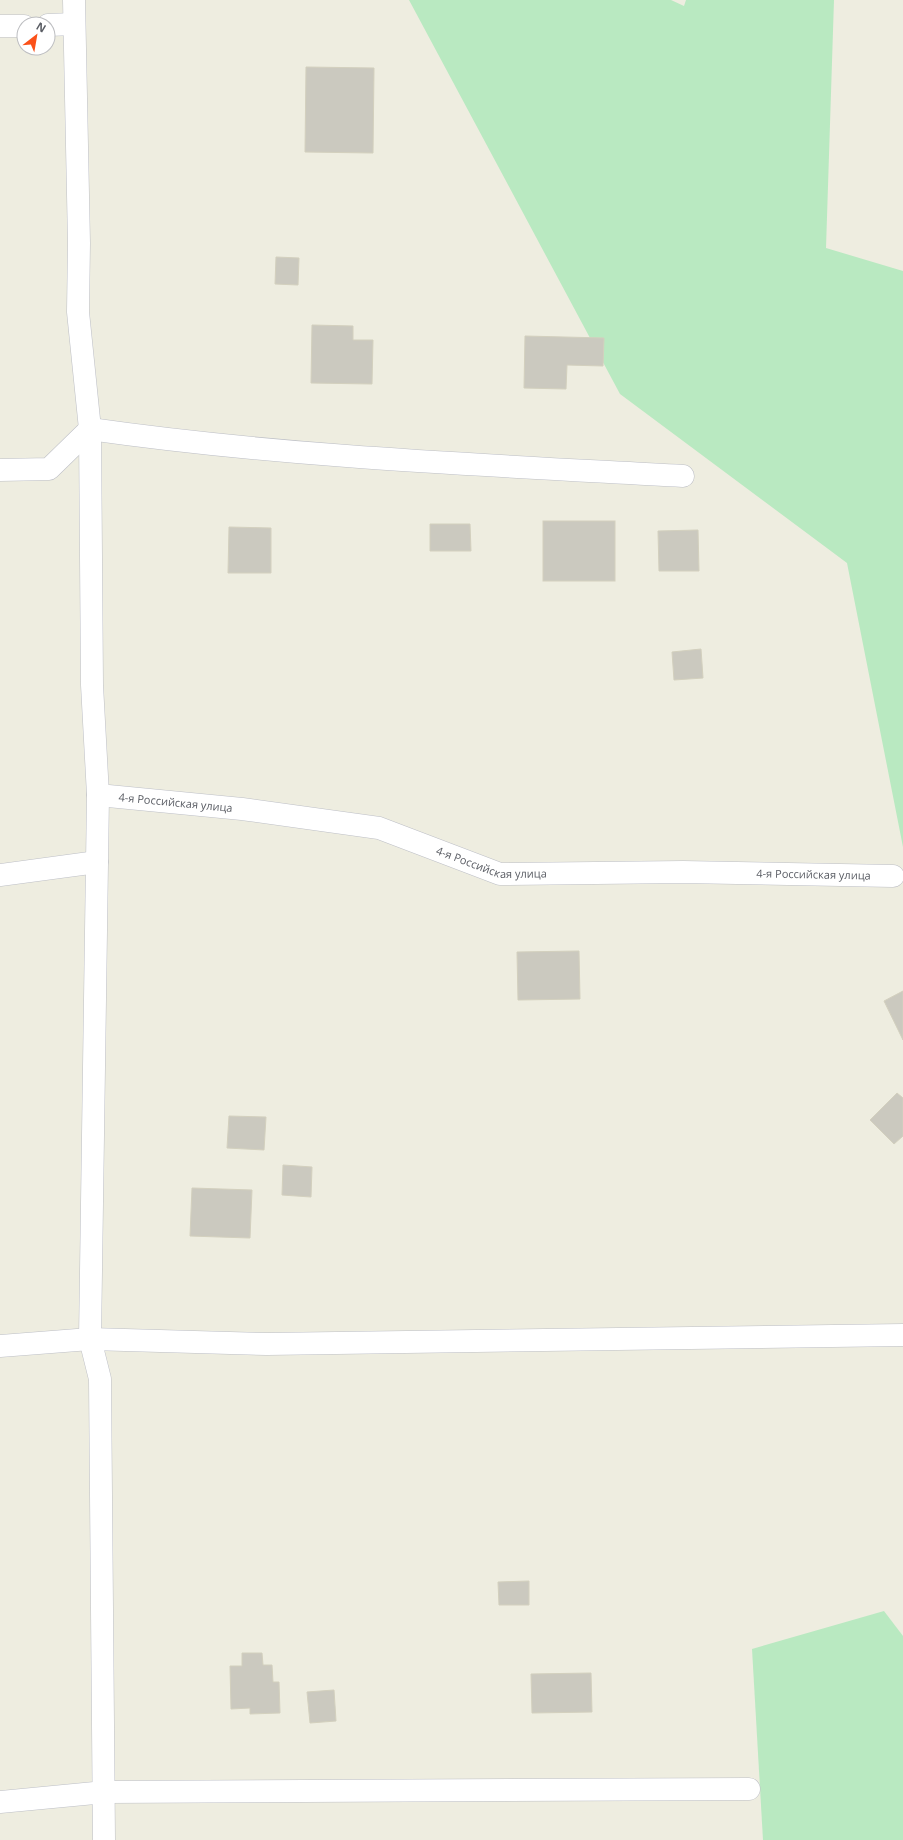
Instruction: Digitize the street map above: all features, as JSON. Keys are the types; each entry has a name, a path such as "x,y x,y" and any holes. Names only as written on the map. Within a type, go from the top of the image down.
{"street":[{"path":"74,0 79,243 78,312 90,430 92,685 98,795 90,1339 100,1379 105,1792 104,1840"},
{"path":"56,25 74,24"},
{"path":"0,26 16,26"},
{"path":"0,470 49,469 90,430"},
{"path":"90,430 158,439 298,452 683,476"},
{"name":"4-я Российская улица","path":"98,795 242,809 379,828 500,874 683,872 893,876"},
{"path":"0,875 97,862"},
{"path":"0,1346 90,1339 267,1344 903,1335"},
{"path":"0,1802 105,1792 749,1789"}],"green space":[{"path":"409,0 671,0 684,6 686,0 834,0 826,248 903,271 903,847 847,563 620,394"},
{"path":"884,1611 903,1636 903,1840 763,1840 752,1649"}],"building":[{"path":"306,67 374,68 373,153 305,152"},
{"path":"276,257 299,258 298,285 275,284"},
{"path":"312,325 353,326 353,340 373,340 372,384 311,383"},
{"path":"525,336 604,338 603,366 567,365 566,389 524,388"},
{"path":"543,521 615,521 615,581 543,581"},
{"path":"430,524 470,524 471,551 430,551"},
{"path":"229,527 271,528 271,573 228,573"},
{"path":"698,530 699,571 659,571 658,531"},
{"path":"701,649 703,678 674,680 672,652"},
{"path":"579,951 580,999 518,1000 517,952"},
{"path":"903,991 903,1040 884,1001"},
{"path":"897,1093 903,1098 903,1136 894,1144 870,1120"},
{"path":"229,1116 266,1117 264,1150 227,1148"},
{"path":"283,1165 312,1167 311,1197 282,1195"},
{"path":"192,1188 252,1190 250,1238 190,1236"},
{"path":"529,1581 529,1605 499,1605 498,1582"},
{"path":"242,1653 262,1653 263,1665 272,1665 273,1682 279,1682 280,1713 250,1714 250,1708 231,1709 230,1666 242,1666"},
{"path":"591,1673 592,1712 532,1713 531,1674"},
{"path":"334,1690 336,1721 310,1723 307,1692"}]}
